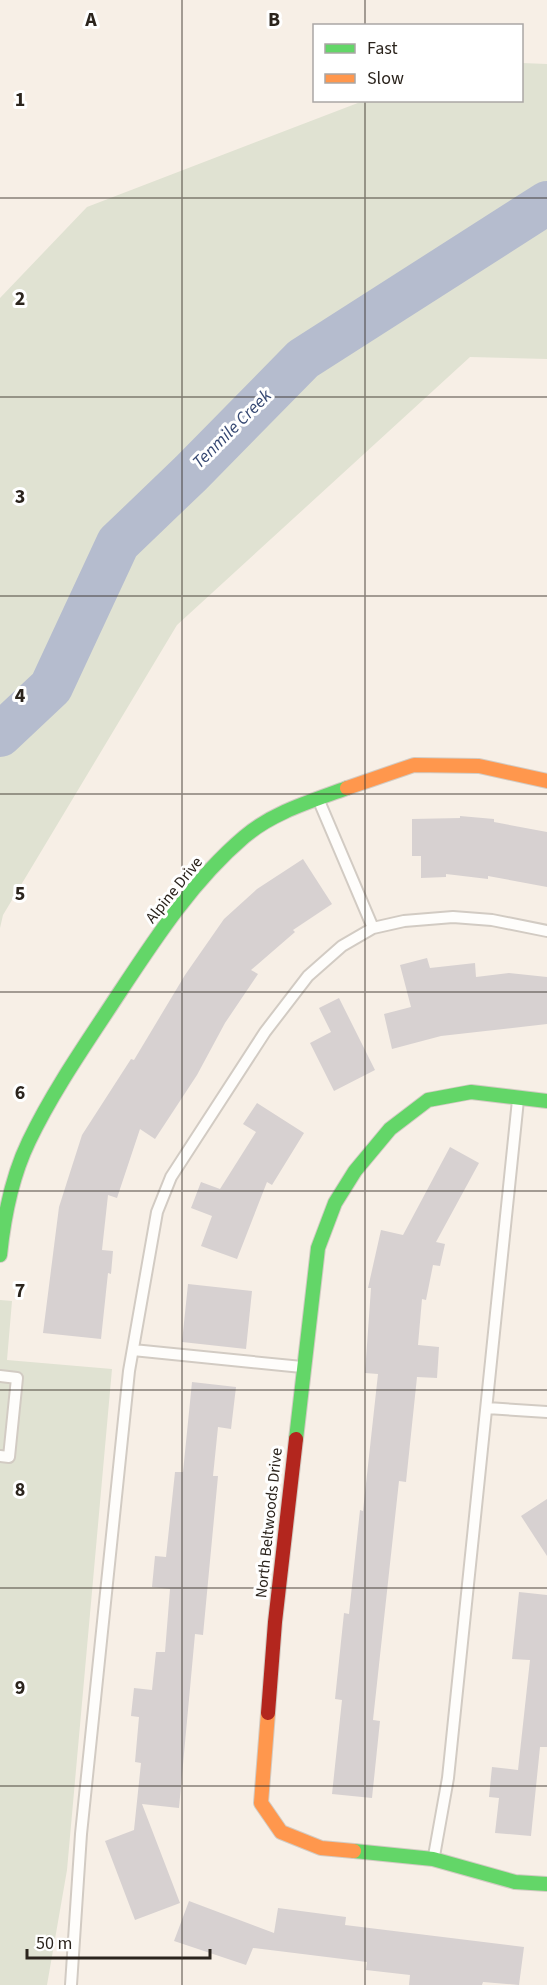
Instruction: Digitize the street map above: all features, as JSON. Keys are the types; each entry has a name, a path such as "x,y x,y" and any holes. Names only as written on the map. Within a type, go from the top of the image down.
{"street":[{"name":"Alpine Drive","path":"0,1255 5,1210 28,1142 68,1072 148,950 201,879 246,835 291,808 414,765 479,766 547,781"},
{"name":"North Beltwoods Drive","path":"547,1101 519,1095 465,1093 428,1100 400,1119 366,1157 337,1197 318,1248 303,1367 275,1622 261,1803 281,1832 321,1848 433,1859 515,1882 547,1884"}],"lane":[{"path":"318,798 373,928"},
{"path":"71,1985 82,1824 133,1350 157,1212 171,1177 265,1032 308,976 342,946 373,928 404,921 453,917 492,920 547,931"},
{"path":"433,1859 448,1778 519,1095"},
{"path":"133,1350 303,1367"},
{"path":"0,1376 17,1378 9,1457 0,1456"},
{"path":"487,1407 547,1412"}],"green space":[{"path":"523,63 547,64 547,359 470,357 177,625 3,915 0,928 0,298 87,207 360,102 523,102"},
{"path":"0,1300 12,1301 7,1360 112,1369 67,1870 47,1985 0,1985"}],"building":[{"path":"460,816 494,819 494,822 547,832 547,887 488,876 488,879 446,874 446,877 421,878 421,856 412,856 412,819 460,818"},
{"path":"303,859 332,904 293,930 295,932 251,970 258,974 225,1023 197,1075 155,1139 140,1129 117,1198 108,1195 102,1250 113,1251 111,1274 108,1273 101,1339 43,1333 59,1207 82,1135 131,1059 134,1060 185,975 224,919 257,889"},
{"path":"427,958 430,968 475,963 476,977 509,973 547,977 547,1024 441,1036 392,1049 384,1014 411,1007 400,965"},
{"path":"339,998 375,1070 334,1091 310,1043 331,1032 319,1008"},
{"path":"257,1103 304,1133 272,1185 267,1182 237,1259 201,1246 212,1216 191,1208 201,1182 220,1189 256,1132 243,1124"},
{"path":"450,1147 479,1163 436,1242 445,1244 440,1266 433,1265 426,1300 422,1299 418,1345 439,1347 437,1378 417,1377 406,1482 399,1481 373,1720 380,1721 372,1798 332,1794 342,1700 335,1699 344,1613 349,1614 378,1374 365,1373 371,1288 368,1288 381,1230 403,1235"},
{"path":"188,1284 252,1291 246,1349 182,1342"},
{"path":"192,1382 236,1387 231,1429 218,1427 213,1476 218,1476 203,1635 195,1634 179,1808 142,1804 180,1903 135,1920 105,1841 134,1830 141,1763 135,1762 139,1717 131,1716 134,1688 152,1690 156,1652 165,1652 170,1589 152,1587 155,1556 166,1557 175,1472 183,1472"},
{"path":"547,1499 547,1556 521,1516"},
{"path":"519,1592 547,1595 547,1747 540,1747 531,1836 495,1833 499,1798 489,1797 492,1767 518,1770 530,1660 512,1659"},
{"path":"189,1901 274,1933 278,1908 346,1917 345,1925 524,1947 519,1985 483,1982 482,1985 409,1985 410,1975 366,1970 367,1962 253,1948 246,1965 174,1941"}],"waterway":[{"name":"Tenmile Creek","path":"0,735 51,687 118,543 191,473 303,359 547,203"}],"traffic: fast":[{"path":"0,1255 6,1211 13,1182 38,1123 79,1054 172,916 206,874 255,828 293,808 347,788"},
{"path":"296,1439 318,1248 335,1203 355,1171 390,1129 428,1100 471,1092 547,1101"},
{"path":"354,1851 433,1859 515,1882 547,1884"}],"traffic: slow":[{"path":"347,788 414,765 479,766 547,781"},
{"path":"268,1713 261,1803 281,1832 321,1848 354,1851"}],"traffic: jam":[{"path":"268,1713 275,1622 296,1439"}]}
